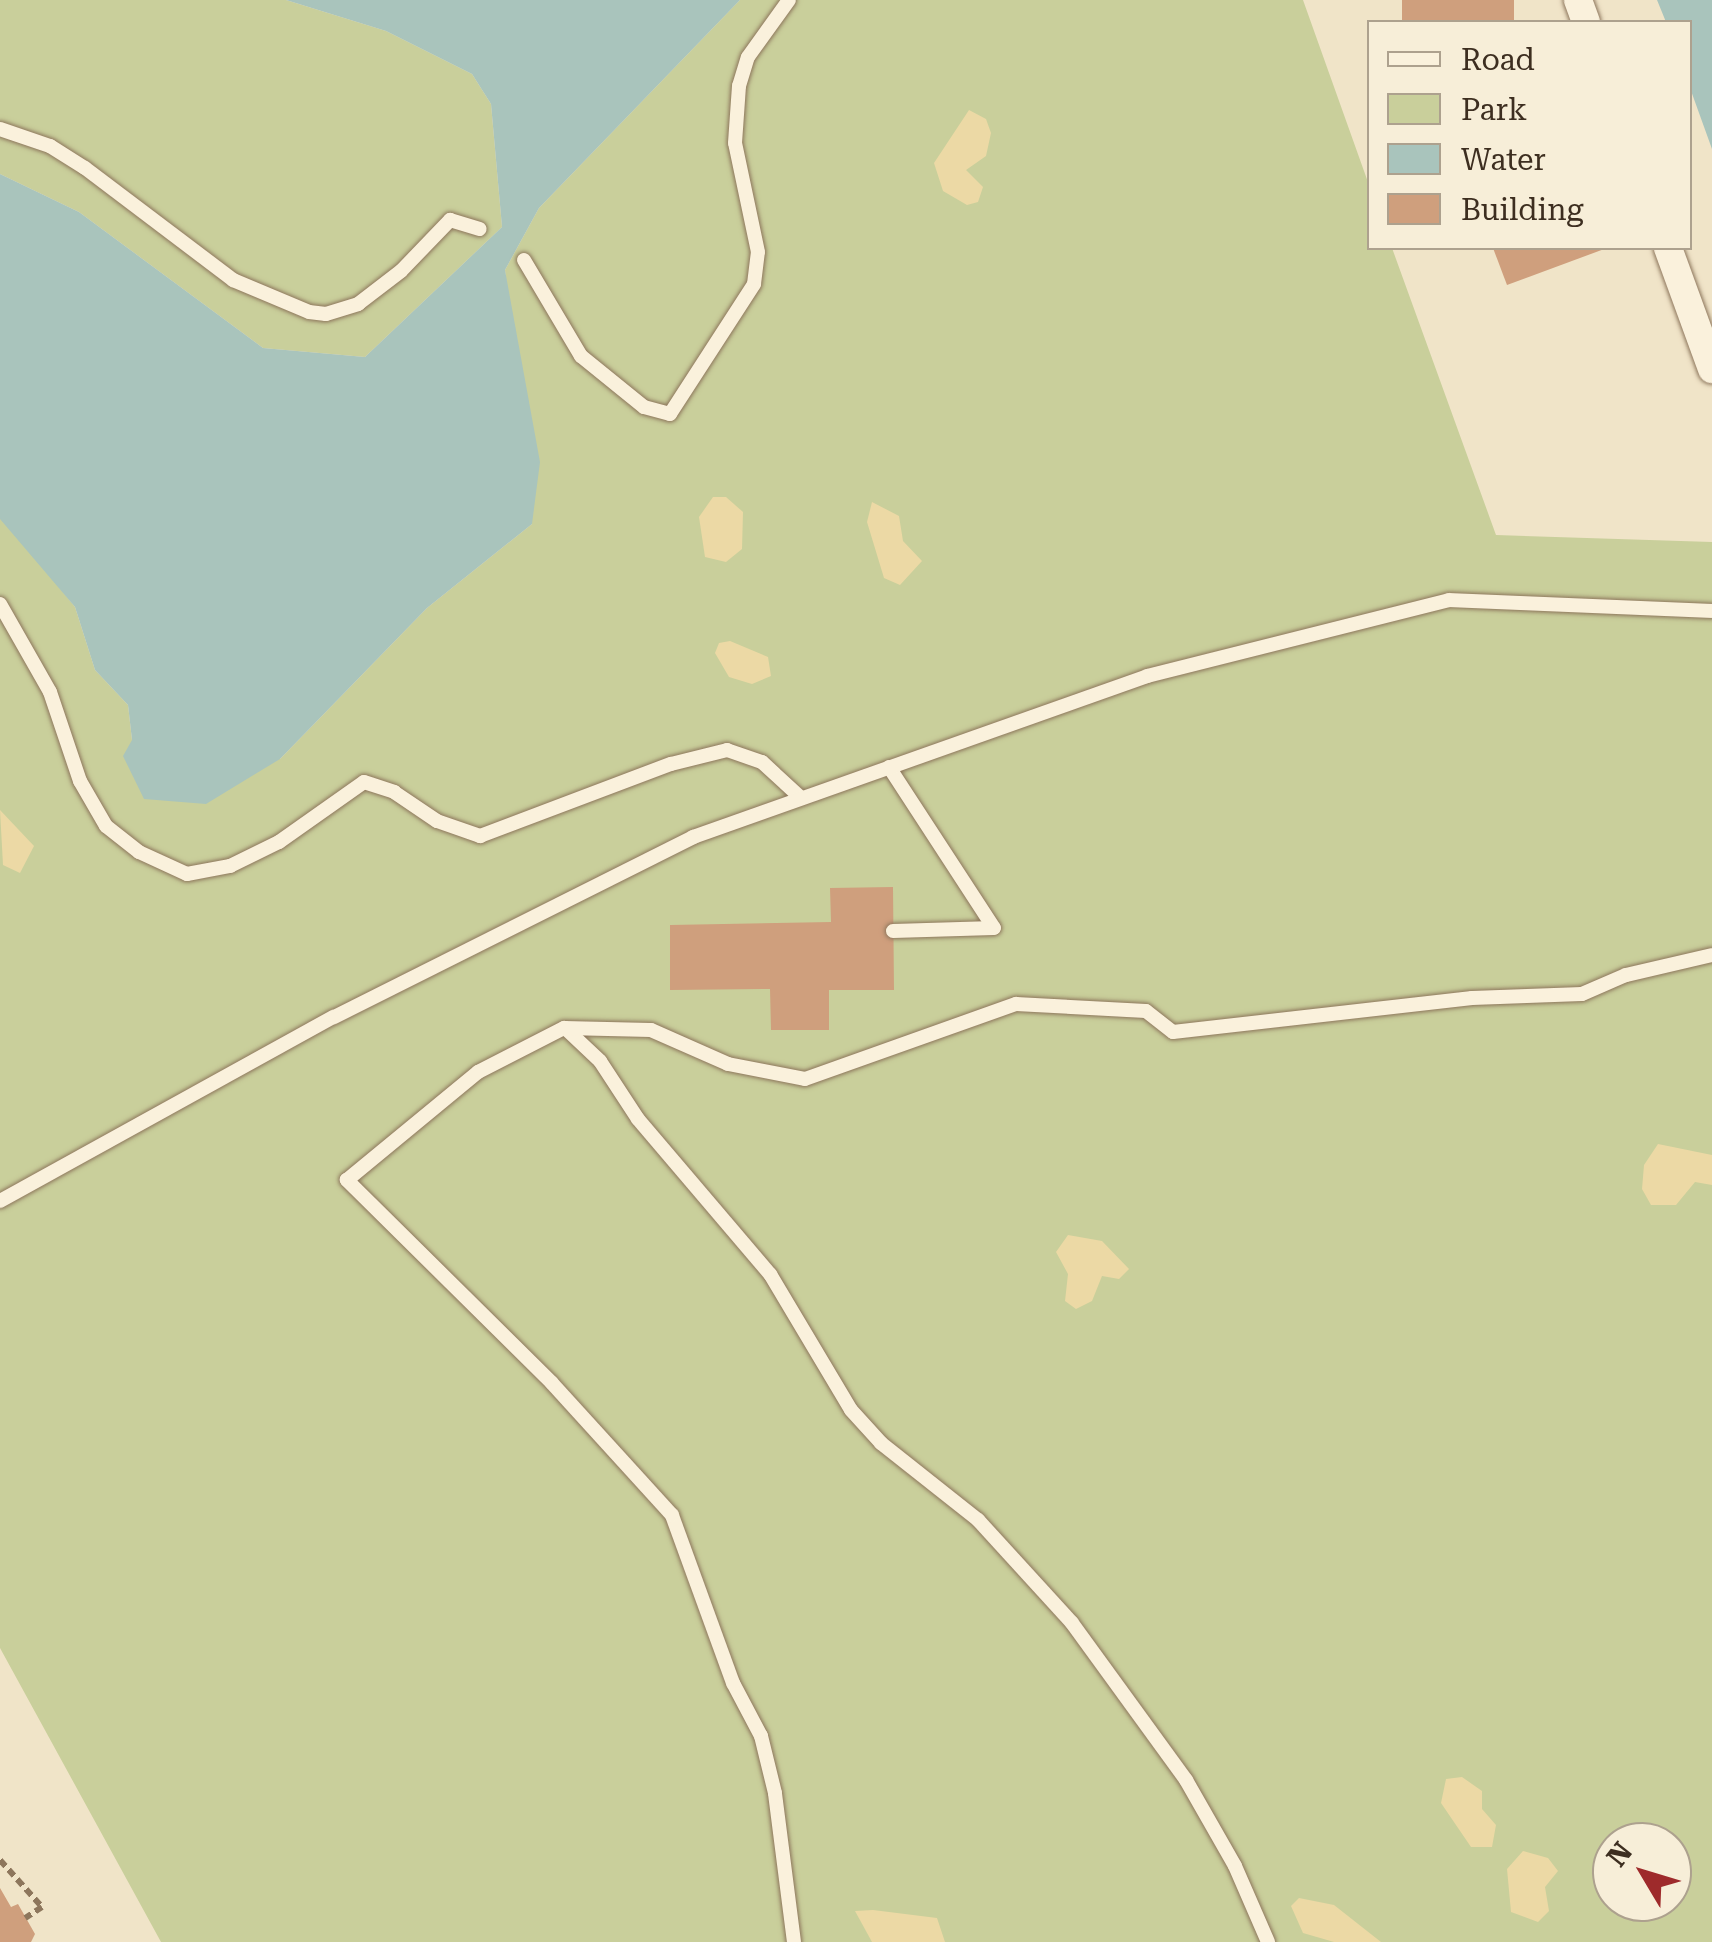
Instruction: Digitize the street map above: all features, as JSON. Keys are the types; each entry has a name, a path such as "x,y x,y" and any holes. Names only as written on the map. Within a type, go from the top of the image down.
{"street":[{"path":"1669,250 1712,369"}],"lane":[{"path":"524,260 581,356 644,407 670,414 754,284 758,252 735,144 739,86 748,57 789,0"},
{"path":"0,128 85,168 233,280 309,312 358,304 401,271 450,220 480,228"},
{"path":"0,1201 334,1017 693,837 1147,676 1449,600 1712,611"},
{"path":"0,604 50,692 80,781 106,826 186,874 230,866 279,842 364,782 394,792 436,822 480,836 670,764 728,750 762,762 801,798"},
{"path":"889,767 994,928 893,931"},
{"path":"794,1942 776,1792 760,1736 733,1683 672,1515 552,1383 347,1180 478,1072 564,1028 651,1030 728,1064 805,1079 1016,1004 1146,1011 1173,1032 1472,998 1582,994 1626,975 1712,955"},
{"path":"564,1028 600,1061 638,1119 770,1274 851,1410 881,1443 978,1520 1082,1636 1186,1780 1236,1866 1268,1942"}],"path":[{"path":"0,1860 42,1907 26,1918"}],"green space":[{"path":"0,0 286,0 386,31 472,74 491,104 502,227 365,357 263,348 79,212 0,174"},
{"path":"740,0 1303,0 1367,179 1367,250 1393,250 1496,535 1712,542 1712,1942 161,1942 0,1648 0,514 75,607 95,670 128,705 132,740 280,759 427,608 532,524 505,270 539,208"}],"sand":[{"path":"969,110 986,119 991,133 986,156 966,170 983,187 978,202 967,205 943,191 934,163"},
{"path":"713,497 726,497 743,512 742,549 726,562 705,557 699,517"},
{"path":"872,502 899,516 903,541 922,561 900,585 884,578 867,522"},
{"path":"730,641 768,657 771,676 752,684 729,677 715,653 719,643"},
{"path":"0,810 34,846 20,873 3,865"},
{"path":"1658,1144 1712,1155 1712,1185 1695,1182 1676,1205 1651,1205 1642,1189 1644,1165"},
{"path":"1068,1235 1102,1241 1129,1269 1119,1279 1102,1276 1092,1301 1076,1309 1065,1301 1068,1274 1056,1252"},
{"path":"1462,1777 1482,1791 1482,1809 1496,1825 1492,1847 1471,1847 1441,1803 1446,1779"},
{"path":"1523,1851 1548,1858 1558,1871 1545,1887 1549,1911 1538,1922 1511,1912 1507,1869"},
{"path":"1299,1898 1334,1905 1381,1942 1334,1942 1303,1933 1291,1906"},
{"path":"855,1911 937,1918 945,1942 872,1942"}],"water":[{"path":"286,0 740,0 539,208 505,270 540,462 532,524 427,608 280,759 206,804 144,799 123,756 132,740 128,705 95,670 75,607 0,519 0,174 79,212 263,348 365,357 502,227 491,104 472,74 386,31"},
{"path":"1657,0 1712,0 1712,149 1692,94 1692,20 1665,20"}],"building":[{"path":"1402,0 1514,0 1514,20 1402,20"},
{"path":"1494,250 1602,250 1507,285"},
{"path":"893,887 894,990 829,990 829,1030 771,1030 770,989 670,990 670,925 831,922 830,888"},
{"path":"0,1888 11,1907 18,1904 35,1934 31,1942 0,1942"}]}
